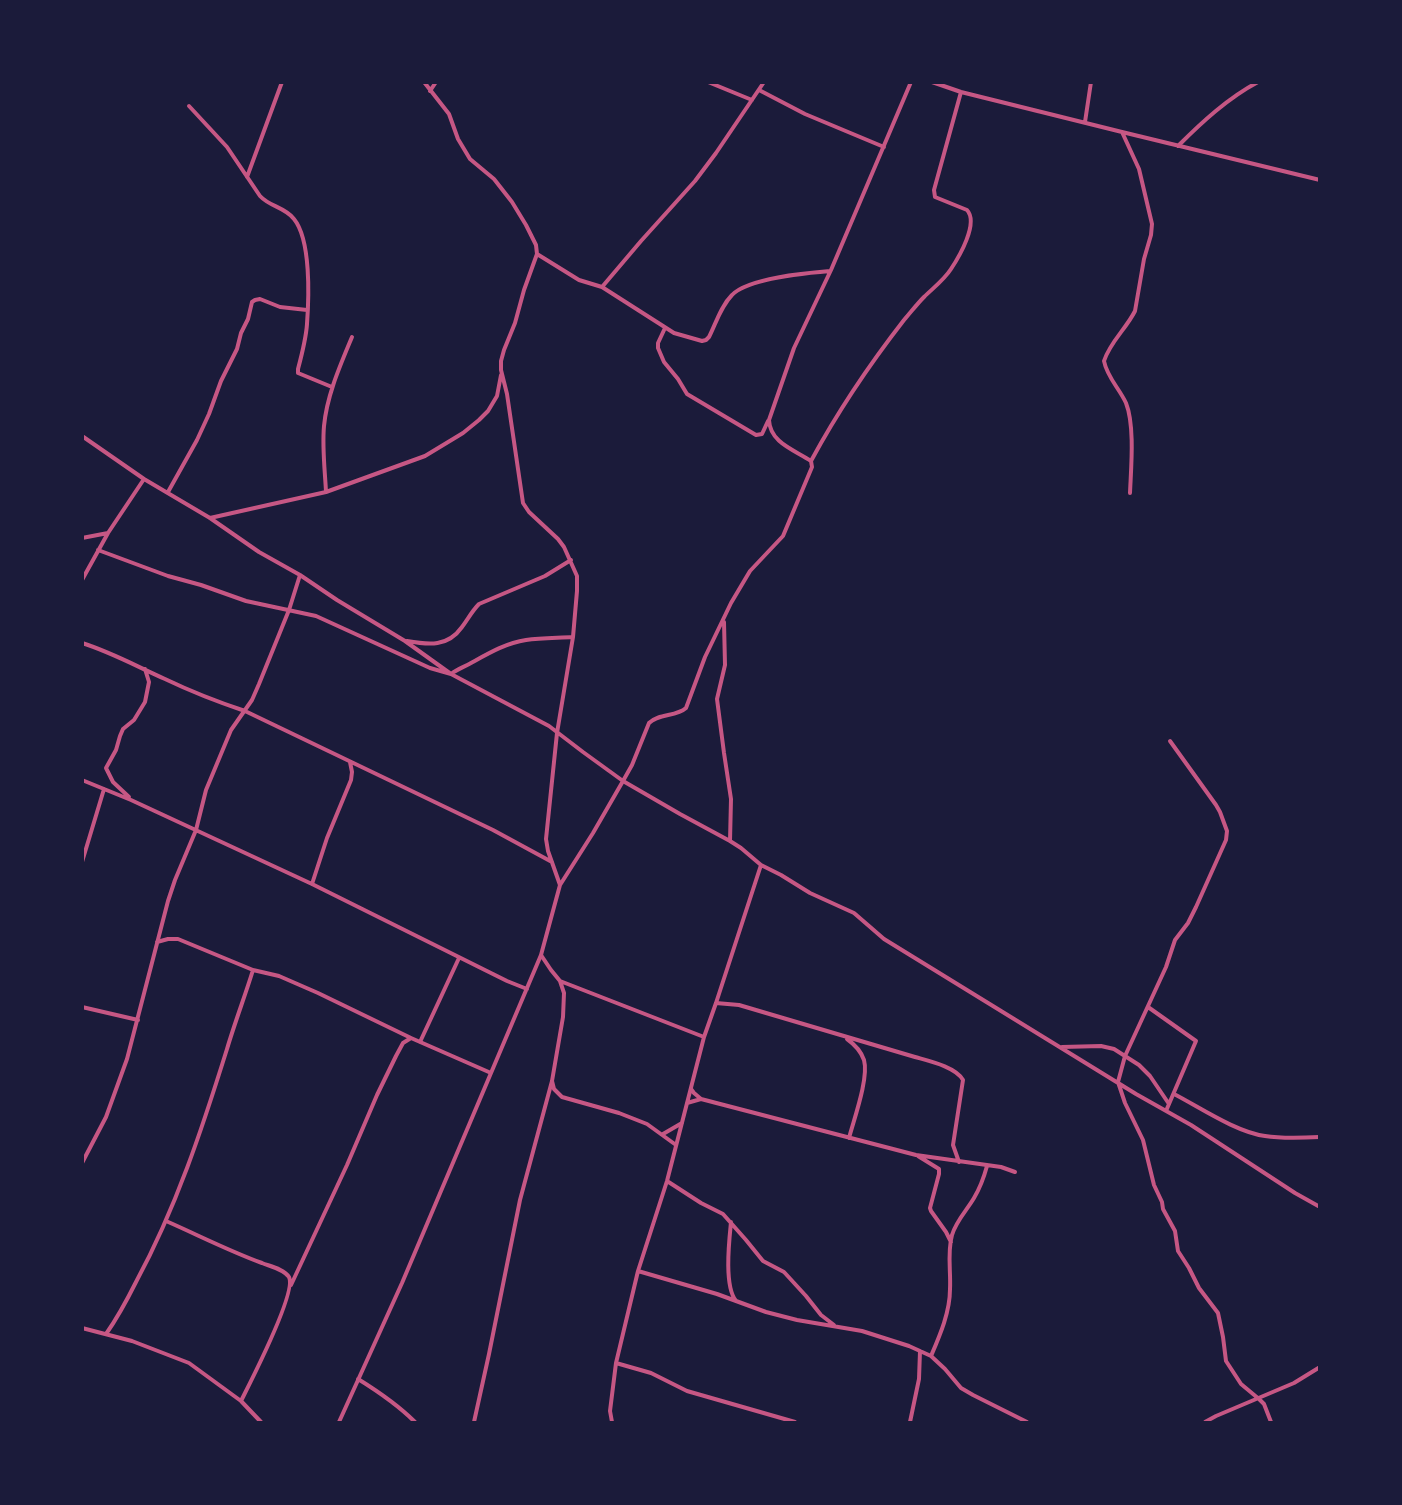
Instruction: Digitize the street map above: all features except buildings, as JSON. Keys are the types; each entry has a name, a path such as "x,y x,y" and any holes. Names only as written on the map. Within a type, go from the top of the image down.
{"street":[{"path":"247,177 282,82"},
{"path":"210,518 326,492 424,456 463,434 480,420 497,396 501,361 537,254 536,245 512,202 494,179 470,159 458,139 449,114 424,82"},
{"path":"430,91 436,82"},
{"path":"708,82 752,100"},
{"path":"602,286 696,181 764,82"},
{"path":"665,328 658,343 658,348 664,362 687,394 756,435 762,434 769,420 794,348 830,271 911,82"},
{"path":"932,82 962,92 1320,180"},
{"path":"1084,122 1091,82"},
{"path":"1178,146 1230,100 1258,82"},
{"path":"759,90 805,114 884,147"},
{"path":"340,1422 402,1283 407,1267 541,955 560,885 593,834 632,765 649,723 653,719 679,712 686,708 701,666 731,603 750,571 783,536 812,467 811,461 838,413 905,319 950,271 968,237 972,220 970,214 967,210 935,197 934,190 962,92"},
{"path":"189,106 227,147 260,196 266,202 289,213 300,227 305,243 307,310 306,329 298,374 332,387"},
{"path":"1122,132 1139,169 1152,224 1135,311 1124,330 1111,346 1104,361 1107,373 1126,403 1131,434 1130,493"},
{"path":"537,254 579,280 602,286 665,328 682,336 702,341 709,337 728,299 739,290 775,278 830,271"},
{"path":"168,492 209,414 221,381 237,350 252,302 260,299 280,307 307,310"},
{"path":"326,492 324,427 332,387 352,337"},
{"path":"501,370 507,394 523,503 529,512 558,539 571,560 577,576 573,637 557,733 546,839 548,851 560,885"},
{"path":"769,420 776,437 811,461"},
{"path":"82,436 144,479 210,518 259,552 300,575 335,599 405,641 451,674 542,722 623,781 730,841 761,865 810,893 854,913 884,939 1136,1094 1191,1125 1295,1194 1320,1207"},
{"path":"82,580 108,532 144,479"},
{"path":"82,538 108,532"},
{"path":"98,550 168,576 201,585 246,601 316,616 430,668 451,674"},
{"path":"405,641 424,644 442,642 454,637 479,604 545,576 571,560"},
{"path":"82,1163 106,1117 127,1059 175,880 196,830 206,790 231,730 252,700 259,684 289,610 300,575"},
{"path":"724,620 726,665 717,699 731,799 730,841"},
{"path":"451,674 494,650 510,644 526,640 573,637"},
{"path":"82,643 221,703 244,711 493,830 552,862"},
{"path":"131,800 113,782 106,768 116,750 123,729 134,720 145,702 149,682 145,669"},
{"path":"1170,741 1220,812 1227,832 1226,840 1188,923 1175,940 1166,967 1125,1056 1118,1082 1125,1104 1143,1140 1154,1185 1162,1202 1163,1209 1175,1231 1178,1251 1199,1288 1218,1313 1226,1361 1241,1384 1260,1398 1271,1422"},
{"path":"312,884 327,838 351,780 350,762"},
{"path":"82,780 131,800 312,884 459,958 527,989"},
{"path":"82,862 104,789"},
{"path":"612,1422 610,1411 616,1363 638,1271 667,1181 704,1037 761,865"},
{"path":"157,942 178,939 253,970 279,976 318,992 410,1038 491,1073"},
{"path":"474,1422 520,1200 552,1081 563,1017 564,994 560,980 541,955"},
{"path":"420,1042 459,958"},
{"path":"106,1334 116,1320 145,1265 189,1166 253,970"},
{"path":"560,980 704,1037"},
{"path":"716,1003 739,1005 844,1036 942,1066 961,1077 963,1084 953,1145 959,1162"},
{"path":"82,1007 138,1020"},
{"path":"1148,1007 1196,1041 1166,1111"},
{"path":"844,1036 858,1049 865,1069 864,1080 849,1138"},
{"path":"240,1401 278,1322 291,1285 347,1165 377,1095 403,1042 410,1038"},
{"path":"1060,1047 1109,1047 1139,1065 1150,1076 1169,1104"},
{"path":"552,1081 554,1089 562,1097 619,1113 647,1124 676,1145"},
{"path":"691,1089 701,1099 849,1138 916,1155 1001,1167 1015,1172"},
{"path":"1174,1094 1233,1126 1264,1136 1299,1139 1320,1137"},
{"path":"687,1103 701,1099"},
{"path":"663,1134 682,1123"},
{"path":"916,1155 939,1169 930,1208 951,1242"},
{"path":"931,1356 940,1336 949,1300 949,1252 955,1227 975,1196 987,1166"},
{"path":"667,1181 701,1203 723,1214 763,1261 784,1272 821,1315 836,1326"},
{"path":"166,1221 285,1273 291,1285"},
{"path":"731,1222 729,1282 732,1296 738,1302"},
{"path":"638,1271 718,1294 766,1312 797,1320 862,1331 920,1351 931,1356 961,1388 1027,1422"},
{"path":"82,1328 132,1341 189,1363 240,1401 261,1422"},
{"path":"910,1422 919,1379 920,1351"},
{"path":"616,1363 650,1373 687,1391 795,1422"},
{"path":"1205,1422 1294,1383 1320,1367"},
{"path":"358,1379 396,1405 415,1422"}]}
